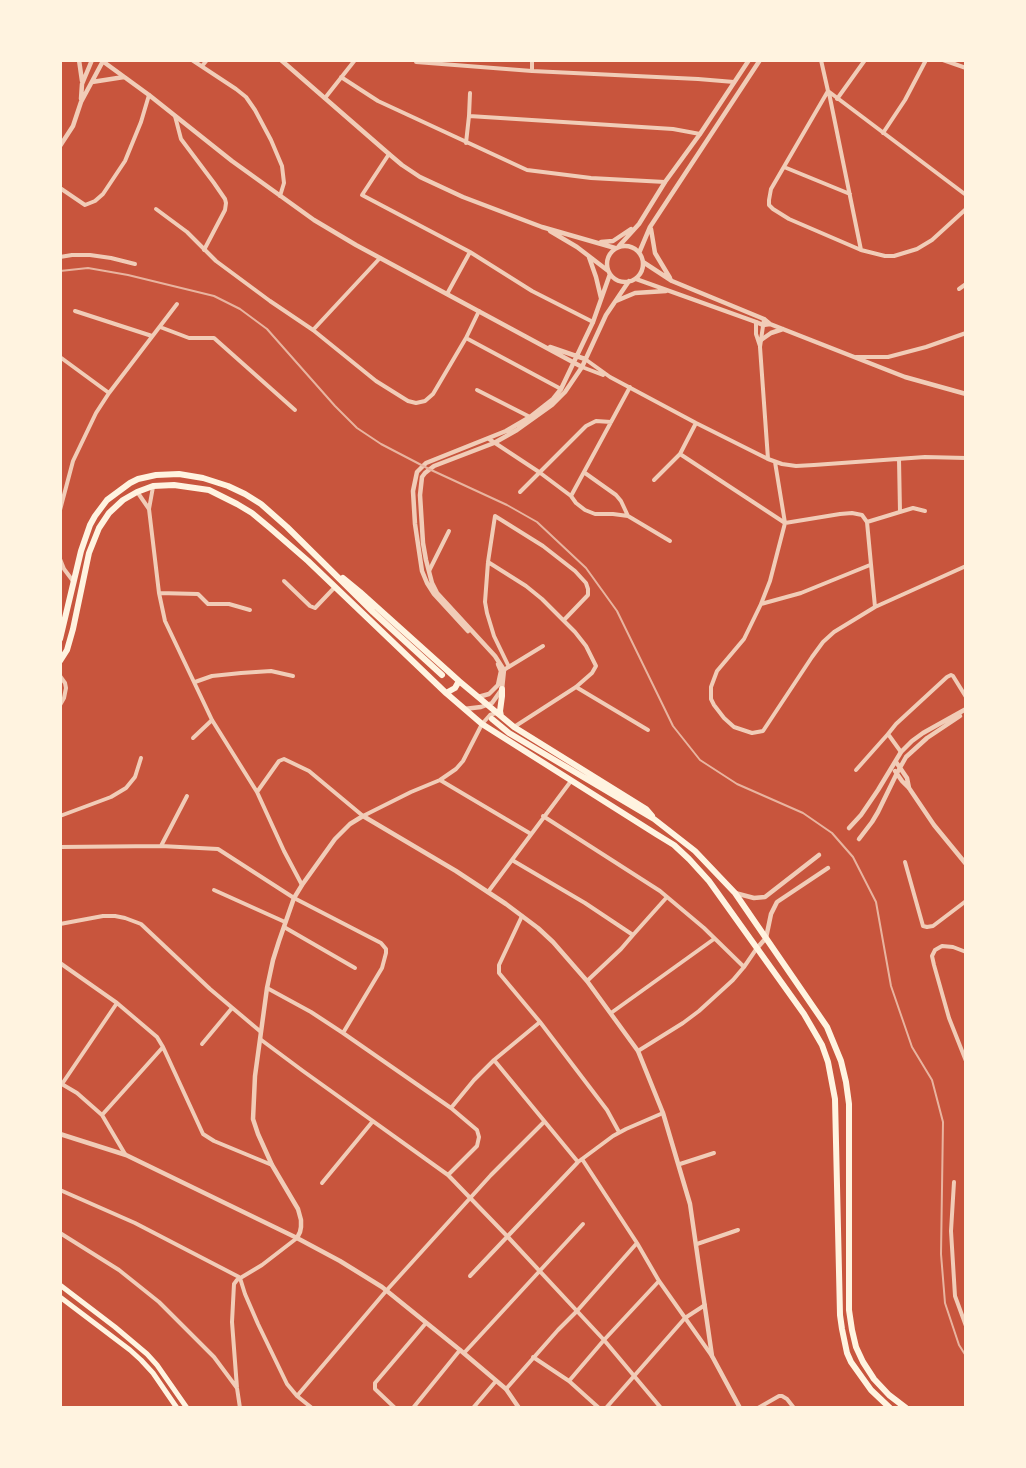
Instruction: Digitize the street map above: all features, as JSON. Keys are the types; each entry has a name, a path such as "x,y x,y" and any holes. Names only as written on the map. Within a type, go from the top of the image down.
{"highway":[{"path":"60,639 81,551 95,516 107,500 123,487 138,479 166,474 203,478 228,486 261,504 442,675"},
{"path":"60,662 67,650 73,629 86,564 99,528 109,513 137,492 153,486 174,485 201,488 227,498 252,513 308,561 446,693 482,724 674,845 705,876 758,947 822,1045 828,1062 835,1099 842,1329 851,1362 871,1390 890,1408"},
{"path":"327,566 360,592 514,727 646,809 654,819"},
{"path":"446,693 455,688 459,681"},
{"path":"499,714 502,690"},
{"path":"492,719 509,733 654,819 696,851 735,892 827,1027 841,1061 849,1104 849,1310 852,1330 856,1347 874,1379 906,1408"}],"main road":[{"path":"60,1285 147,1354 187,1408"},
{"path":"60,1297 141,1360 177,1408"}],"street":[{"path":"79,60 82,84 81,102"},
{"path":"82,84 92,60"},
{"path":"192,60 242,93 259,117 282,166 284,183 280,196"},
{"path":"202,66 207,60"},
{"path":"281,60 411,171 429,182 470,200 542,226 597,243 617,247 626,245 633,248 639,253 643,262 642,270 636,279"},
{"path":"325,98 355,60"},
{"path":"532,60 532,71"},
{"path":"739,74 744,60"},
{"path":"505,670 444,606 430,589 424,577 419,562 415,524 413,485 415,477 419,468 430,461 489,439 532,418 561,389 593,322 609,272 606,262 609,254 639,224 665,182 749,60"},
{"path":"639,253 650,227 760,60"},
{"path":"821,60 861,250"},
{"path":"837,99 865,60"},
{"path":"883,133 905,100 926,60"},
{"path":"943,60 966,68"},
{"path":"60,146 73,126 81,102 102,61 280,196 336,234 574,363 610,377 768,459 796,466 899,459 966,458"},
{"path":"416,63 734,82"},
{"path":"92,82 124,77"},
{"path":"341,77 378,101 531,171 591,178 665,182"},
{"path":"828,91 966,195"},
{"path":"828,91 769,195 769,205 773,209 789,219 861,250 885,256 894,256 917,249 932,240 966,209"},
{"path":"466,143 470,93"},
{"path":"60,188 84,205 90,204 103,194 125,161 149,95"},
{"path":"175,116 182,139 226,203 225,210 204,250"},
{"path":"469,116 673,129 700,134"},
{"path":"389,154 362,195 470,252 532,291 593,322"},
{"path":"784,167 851,194"},
{"path":"156,209 270,301 313,330 376,381 408,401 416,403 425,401 433,394 479,311"},
{"path":"597,243 613,241 639,224"},
{"path":"542,226 577,246 616,280 623,282 636,279 756,319"},
{"path":"650,227 655,254 672,281"},
{"path":"447,294 470,252"},
{"path":"60,257 90,255 135,264"},
{"path":"588,255 601,298"},
{"path":"313,330 380,258"},
{"path":"643,262 672,281 763,322 905,377 966,394"},
{"path":"505,670 437,592 428,571 424,550 420,495 422,477 434,466 494,443 552,405 582,367 599,329 629,281"},
{"path":"959,289 966,284"},
{"path":"614,302 635,294 668,291"},
{"path":"60,510 73,461 88,426 109,393 177,304"},
{"path":"75,311 152,336"},
{"path":"756,319 768,459"},
{"path":"760,347 763,322"},
{"path":"160,327 189,338 210,337 215,339 295,410"},
{"path":"762,340 771,333 784,329"},
{"path":"854,357 888,357 966,333"},
{"path":"466,338 561,389"},
{"path":"539,343 585,359 610,377"},
{"path":"60,357 109,393"},
{"path":"571,496 630,387"},
{"path":"477,390 532,418"},
{"path":"520,492 586,426 596,421 611,422"},
{"path":"654,480 680,454 696,423"},
{"path":"489,439 539,472 571,496 580,507 595,514 628,516 670,541"},
{"path":"680,454 785,524 852,513 862,515 867,522 875,607"},
{"path":"899,459 900,512"},
{"path":"775,462 785,524 770,581 741,643 717,671 711,693 714,705 728,722 739,729 752,733 763,731 827,638 875,607 966,566"},
{"path":"585,472 616,495 628,516"},
{"path":"153,486 149,509 159,593 165,621 212,720 257,792 302,885"},
{"path":"137,492 149,509"},
{"path":"867,522 913,508 925,512"},
{"path":"464,709 488,705 502,690 505,670 487,613 485,594 495,516 543,546 575,571 586,583 588,595 564,620"},
{"path":"428,571 449,531"},
{"path":"60,559 64,569 74,581"},
{"path":"488,561 535,593 564,620 586,646 596,666 592,674 576,687 514,727"},
{"path":"761,604 801,593 870,565"},
{"path":"284,581 315,608 335,587"},
{"path":"159,593 198,594 208,604 229,604 250,610"},
{"path":"478,697 496,689 505,670 543,646"},
{"path":"195,681 212,676 271,671 292,675"},
{"path":"856,770 896,724 949,675 954,678 966,697"},
{"path":"60,676 65,683 66,693 60,705"},
{"path":"576,687 648,730"},
{"path":"849,828 867,806 901,752 912,741 966,711"},
{"path":"859,839 878,812 906,757 927,738 966,711"},
{"path":"240,1408 232,1311 234,1284 297,1238 301,1227 298,1209 272,1166 253,1119 254,1087 267,988 284,924 294,898 302,885 335,839 350,824 411,792 440,780 456,769 462,763 482,724 490,716 499,714"},
{"path":"193,738 212,720"},
{"path":"888,734 901,752"},
{"path":"60,816 111,797 126,788 135,777 141,758"},
{"path":"257,792 279,761 284,759 309,771 363,816 488,892 522,916 553,942 586,981 638,1051 663,1113 690,1204 712,1356"},
{"path":"894,764 900,767 907,778 909,788"},
{"path":"894,764 897,773 934,825 966,864"},
{"path":"440,780 531,834"},
{"path":"488,892 571,780"},
{"path":"160,846 187,796"},
{"path":"543,816 660,891 744,967"},
{"path":"60,848 160,846 218,849 294,898 381,943 386,949 379,974 344,1033"},
{"path":"735,892 754,898 765,897 819,855"},
{"path":"512,860 585,903 633,935"},
{"path":"905,862 923,926 933,926 966,901"},
{"path":"638,1051 683,1023 734,980 766,938 771,914 777,902 828,868"},
{"path":"214,890 284,924 355,968"},
{"path":"586,981 621,949 667,897"},
{"path":"60,924 103,916 134,920 141,924 260,1035 448,1175 578,1311 662,1408"},
{"path":"522,916 499,965 499,973 540,1022 607,1110 619,1132"},
{"path":"611,1013 714,939"},
{"path":"966,952 942,946 935,950 933,956 933,965 949,1018 966,1061"},
{"path":"60,963 117,1003 157,1037 203,1134 272,1166"},
{"path":"267,988 344,1033 451,1108 477,1130 479,1137 477,1146 448,1175"},
{"path":"117,1003 61,1084 77,1093 102,1115 126,1155"},
{"path":"202,1044 232,1008"},
{"path":"451,1108 494,1060 540,1022"},
{"path":"102,1115 163,1047"},
{"path":"494,1060 578,1162"},
{"path":"470,1276 578,1162 619,1132 663,1113"},
{"path":"322,1183 373,1121"},
{"path":"297,1396 386,1291 491,1175 544,1122"},
{"path":"60,1134 126,1155 297,1238 339,1261 386,1291 462,1352 506,1389 519,1408"},
{"path":"680,1164 714,1153"},
{"path":"582,1159 659,1281 712,1356 740,1408"},
{"path":"954,1182 951,1231 955,1296 966,1326"},
{"path":"60,1190 135,1223 240,1278 245,1294 287,1384 312,1408"},
{"path":"413,1408 462,1352 583,1224"},
{"path":"697,1244 738,1230"},
{"path":"60,1233 119,1270 159,1302 214,1357 237,1388"},
{"path":"506,1389 637,1243"},
{"path":"569,1381 659,1281"},
{"path":"606,1408 685,1318 705,1304"},
{"path":"395,1408 375,1389 375,1383 426,1323"},
{"path":"533,1357 569,1381 599,1408"},
{"path":"473,1408 496,1381"},
{"path":"758,1408 779,1396 787,1399 794,1408"}],"railway":[{"path":"60,271 88,268 128,275 214,296 240,309 267,329 357,428 381,444 537,522 586,568 617,611 673,726 700,760 737,784 803,813 832,833 853,857 876,902 891,986 912,1047 932,1080 943,1122 941,1254 945,1303 959,1345 966,1356"}]}
